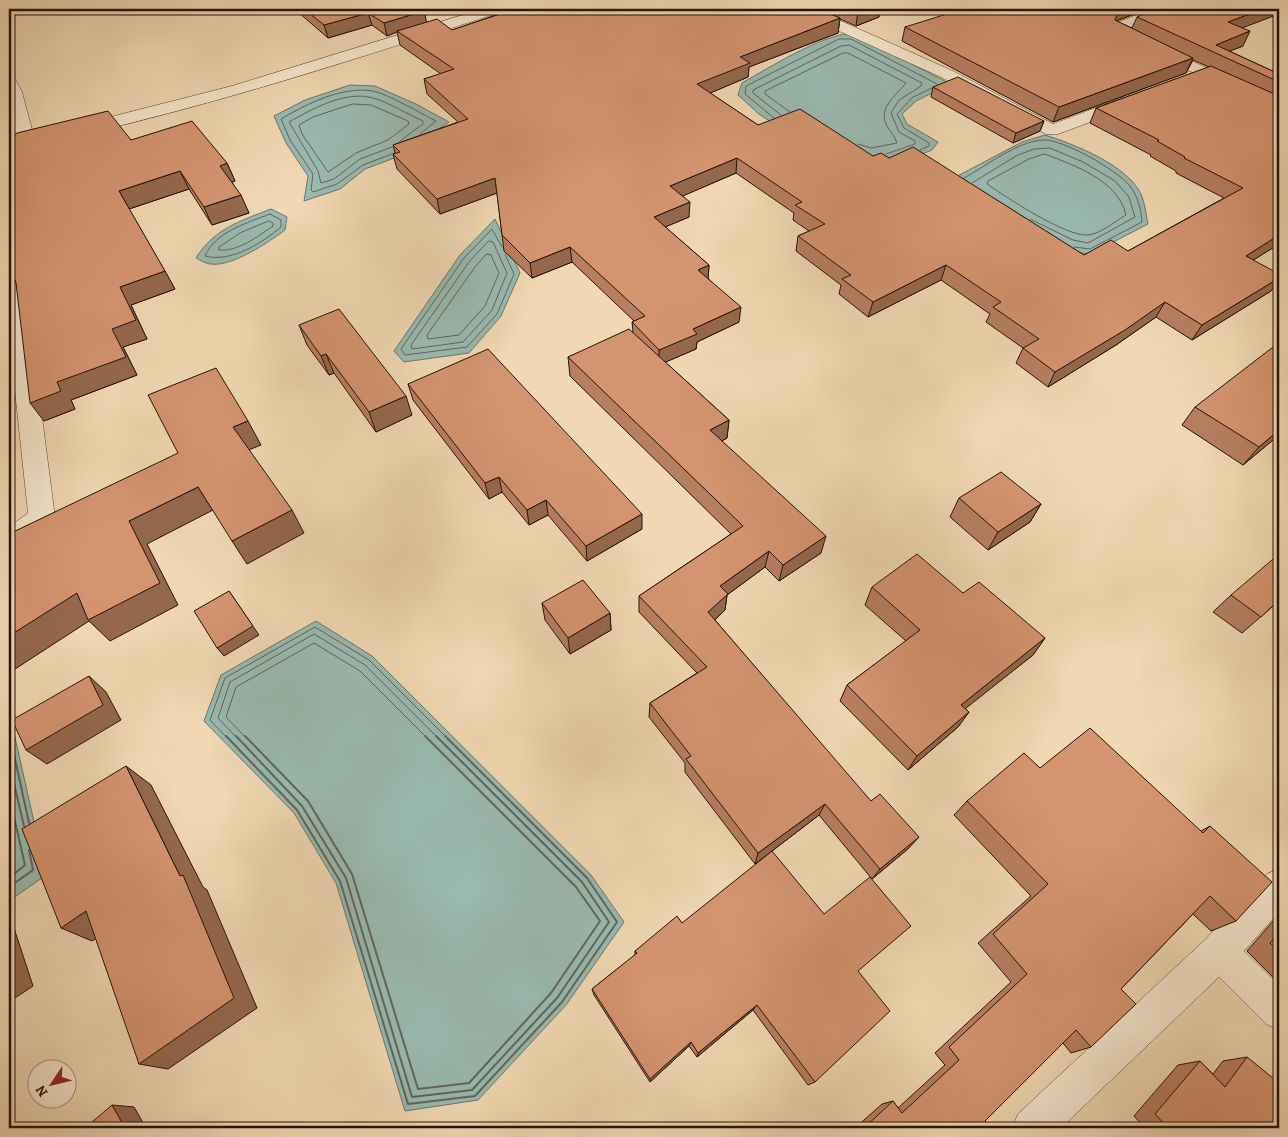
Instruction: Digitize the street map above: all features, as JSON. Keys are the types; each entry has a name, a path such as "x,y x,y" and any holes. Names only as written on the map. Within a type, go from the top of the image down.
{"street":[{"path":"64,133 149,115 496,9"},
{"path":"802,9 947,74 1052,130 1142,96"},
{"path":"1164,9 1126,22 1119,27 1118,33 1279,107"},
{"path":"1187,80 1205,73"},
{"path":"9,82 14,92 20,146 45,137"},
{"path":"9,275 16,302 42,517 9,541"},
{"path":"1032,1128 1218,952 1279,886"},
{"path":"1218,952 1279,1011"}],"water":[{"path":"851,33 945,81 946,86 916,101 902,114 907,124 938,142 932,150 895,165 798,140 759,114 738,95 742,83 781,61 825,40"},
{"path":"350,85 375,86 416,104 449,122 397,157 365,169 340,189 304,201 308,176 286,143 274,116 305,100"},
{"path":"1045,135 1099,157 1124,174 1141,194 1148,224 1090,254 1069,251 948,181 1022,142"},
{"path":"271,209 287,217 285,230 270,241 250,253 229,262 211,264 196,258 203,248 219,233 238,222"},
{"path":"495,219 520,273 501,316 469,353 404,362 394,351 460,255"},
{"path":"316,621 372,656 591,875 624,922 566,1005 478,1100 405,1111 336,883 294,813 204,721 221,675"},
{"path":"9,711 46,875 9,901"}],"building":[{"path":"304,9 421,9 424,11 384,23 368,13 324,25"},
{"path":"515,9 819,9 840,18 740,57 750,63 697,84 758,125 800,109 873,156 881,153 889,158 913,147 1084,255 1111,240 1128,251 1243,188 1184,158 1157,141 1159,140 1096,108 1211,66 1279,96 1279,235 1246,256 1279,274 1279,278 1202,325 1165,302 1125,330 1055,372 1023,348 1039,339 993,307 1001,302 946,265 873,302 842,279 851,275 798,236 825,224 795,205 802,202 737,158 670,186 690,202 654,217 709,265 698,270 741,307 693,329 697,334 659,350 632,322 645,316 570,247 530,263 502,235 495,178 437,199 393,154 400,152 393,145 468,119 424,79 454,69 397,31 437,19 452,30"},
{"path":"963,9 1119,9 1115,20 1193,58 1059,107 905,27"},
{"path":"1155,9 1263,9 1228,22 1250,31 1216,45 1279,74 1279,82 1137,17"},
{"path":"958,77 1044,121 1016,133 933,87"},
{"path":"108,111 131,140 192,121 227,163 220,166 241,195 204,207 180,171 119,191 165,271 120,287 136,320 112,329 126,357 57,382 61,391 30,403 16,283 9,262 9,140 17,133"},
{"path":"339,309 406,396 369,412 326,354 321,356 299,325"},
{"path":"629,329 729,420 710,430 826,536 783,565 769,551 720,586 728,594 708,612 871,801 880,794 919,837 880,869 825,804 758,853 686,759 691,756 650,703 707,667 639,596 743,526 568,357"},
{"path":"1277,344 1279,345 1279,430 1259,447 1195,407"},
{"path":"488,349 642,514 586,546 546,500 527,510 499,477 485,483 408,384"},
{"path":"216,368 248,421 233,427 292,510 232,541 198,487 129,521 160,583 88,620 77,593 9,636 9,531 11,533 178,453 148,395"},
{"path":"1001,472 1041,504 998,532 959,498"},
{"path":"917,554 963,593 979,582 1045,638 961,705 969,712 917,756 847,685 920,630 872,587"},
{"path":"1279,554 1279,600 1261,617 1231,595"},
{"path":"583,580 610,613 568,638 542,603"},
{"path":"229,591 253,626 217,648 194,611"},
{"path":"89,676 103,705 26,750 12,720"},
{"path":"1090,728 1203,833 1210,826 1272,882 1236,921 1210,896 1121,989 1136,1004 1091,1047 1076,1030 985,1121 991,1128 864,1128 893,1101 902,1113 959,1060 949,1047 1027,974 993,934 1048,884 967,801 1024,753 1040,768"},
{"path":"126,766 180,876 183,875 234,998 139,1064 86,911 61,928 22,829"},
{"path":"772,851 824,914 870,877 911,926 858,971 890,1011 815,1082 757,1005 698,1053 691,1042 650,1079 592,989 637,953 635,951 677,916 682,923"},
{"path":"1279,933 1279,951 1270,943"},
{"path":"1247,1057 1279,1083 1279,1128 1168,1128 1155,1114 1200,1061 1225,1087"},
{"path":"112,1105 125,1128 85,1128"}]}
